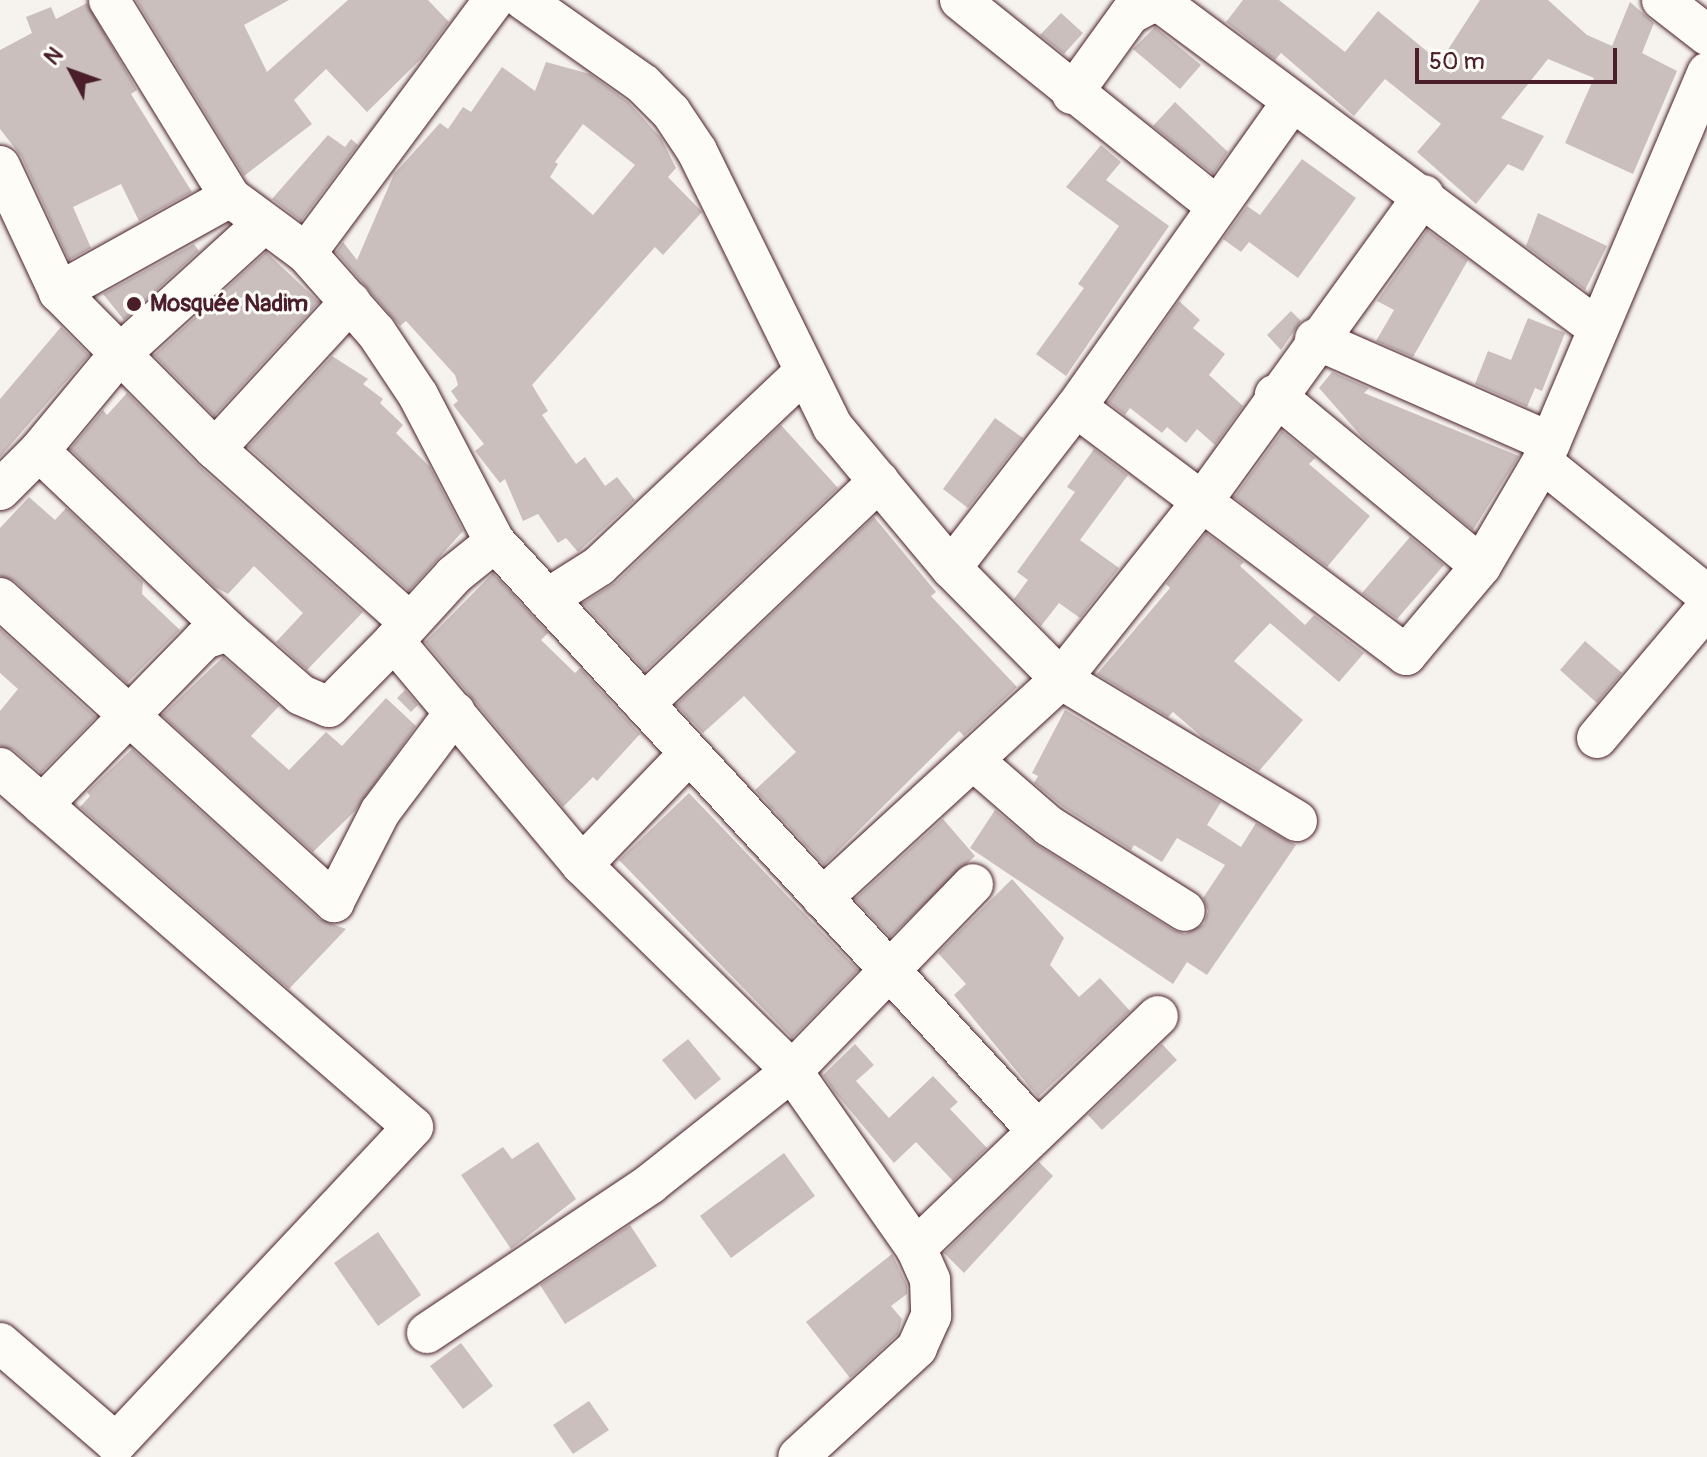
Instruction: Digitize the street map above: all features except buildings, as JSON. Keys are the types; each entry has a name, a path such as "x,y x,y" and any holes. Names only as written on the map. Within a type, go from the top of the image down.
{"street":[{"path":"109,0 230,197 262,225 306,253 350,302 418,395 495,542 688,755 1035,1128"},
{"path":"306,253 494,0"},
{"path":"524,0 643,84 671,112 703,163 803,373 833,427 951,568 1061,679 1297,821"},
{"path":"960,0 1072,94 1217,207"},
{"path":"1662,0 1707,35"},
{"path":"1072,94 1130,14 1153,2 1424,195 1596,327"},
{"path":"1076,407 1204,499 1406,655 1481,566 1546,452 1596,327 1707,73"},
{"path":"951,568 1076,407 1292,102"},
{"path":"0,166 59,292 118,356 402,631 455,712 582,865 792,1071 916,1248 930,1280 931,1316 917,1348 798,1457"},
{"path":"822,898 1061,679 1204,499 1315,339 1424,195"},
{"path":"59,292 230,197"},
{"path":"0,490 39,451 118,356 262,225"},
{"path":"215,449 350,302"},
{"path":"1315,339 1546,452 1707,595"},
{"path":"547,599 599,566 803,373"},
{"path":"1275,395 1481,566"},
{"path":"39,451 228,631 301,695 329,707 402,631 495,542"},
{"path":"644,704 879,481"},
{"path":"0,598 129,711 334,902 380,812 455,712"},
{"path":"1597,738 1707,608"},
{"path":"42,805 129,711 200,643 228,631"},
{"path":"582,865 688,755"},
{"path":"973,760 1049,826 1185,911"},
{"path":"0,768 413,1127 116,1443 0,1343"},
{"path":"427,1333 650,1184 792,1071 973,884"},
{"path":"916,1248 1035,1128 1158,1016"}],"place":[{"name":"Mosquée Nadim","path":"134,304"}]}
